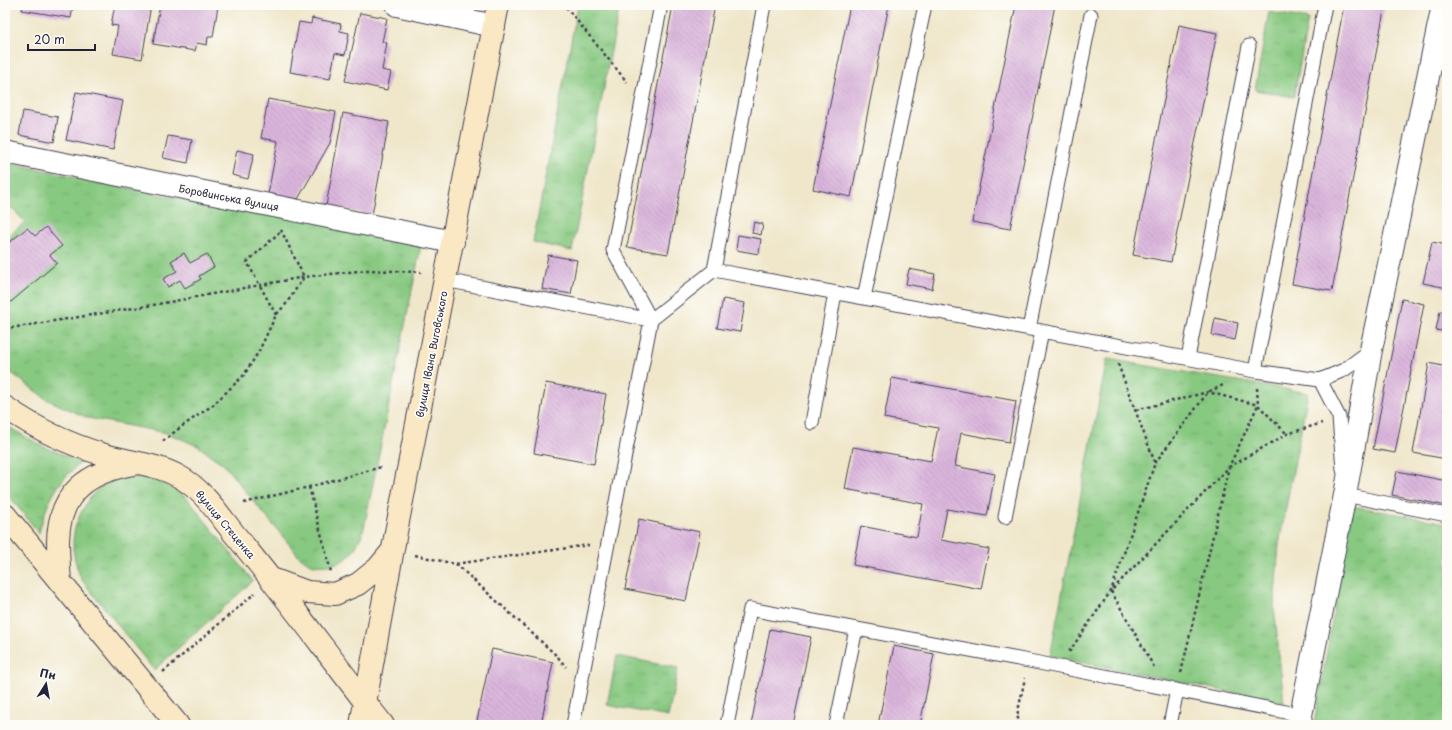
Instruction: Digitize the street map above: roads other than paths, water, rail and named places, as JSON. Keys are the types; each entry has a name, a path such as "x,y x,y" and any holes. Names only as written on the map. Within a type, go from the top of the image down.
{"main road":[{"name":"вулиця Івана Виговського","path":"361,725 403,553 445,280 496,15"},
{"name":"вулиця Стеценка","path":"5,407 42,430 104,454 162,469 178,476 198,489 266,584 383,725"},
{"path":"60,582 58,541 61,517 72,495 90,478 114,468 138,464"},
{"path":"5,515 178,725"},
{"path":"266,584 307,592 335,594 358,584 378,568 403,553"}],"street":[{"path":"397,5 450,15 496,15"},
{"path":"1300,720 1345,495 1371,350 1443,5"},
{"name":"Боровинська вулиця","path":"5,152 453,242"}],"lane":[{"path":"574,724 580,686 651,320 613,250 661,5"},
{"path":"445,280 651,320 714,270 764,5"},
{"path":"864,298 925,5"},
{"path":"1255,371 1324,5"},
{"path":"1006,517 1036,330 1091,15"},
{"path":"1188,358 1249,46"},
{"path":"714,270 1255,371 1320,380 1344,370 1371,350"},
{"path":"812,423 834,293"},
{"path":"1320,380 1339,417 1345,495 1447,514"},
{"path":"726,725 750,609 1171,689 1300,720"},
{"path":"836,725 856,629"},
{"path":"1170,725 1171,689"}]}
